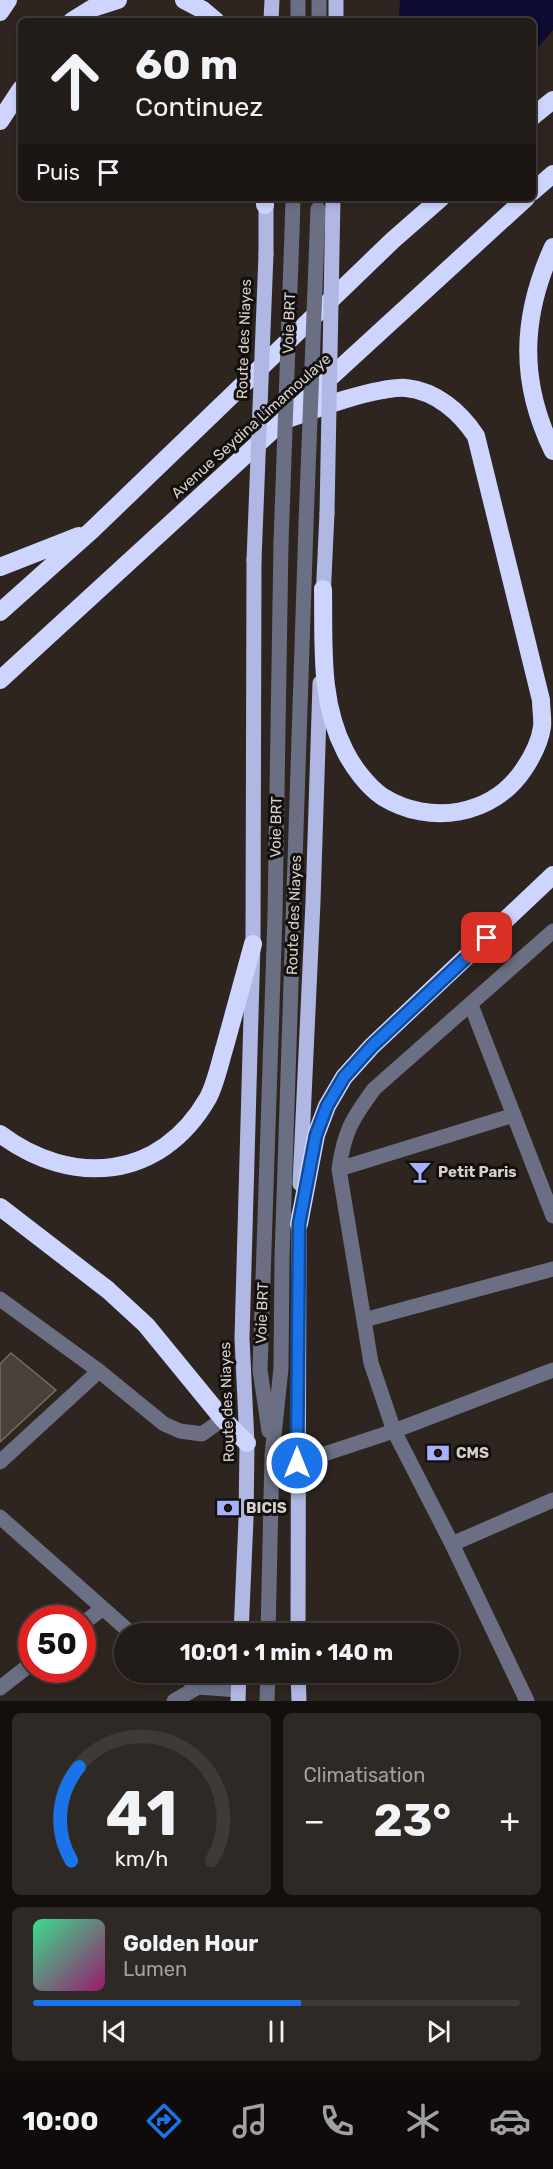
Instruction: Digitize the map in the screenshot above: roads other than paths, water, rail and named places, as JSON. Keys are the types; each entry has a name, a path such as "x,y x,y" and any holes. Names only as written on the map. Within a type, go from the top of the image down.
{"highway":[{"path":"0,12 8,0"},
{"path":"77,18 93,8 118,0"},
{"path":"184,0 212,18"},
{"path":"0,121 18,94"},
{"path":"536,114 553,99"},
{"path":"536,189 553,174"},
{"path":"0,612 92,531 385,248 438,201"},
{"name":"Avenue Seydina Limamoulaye","path":"0,680 523,201"},
{"path":"553,247 540,278 530,315 527,357 531,393 543,431 553,451"},
{"path":"285,420 352,397 404,387 422,391 446,404 466,420 476,436 541,700 542,728 533,756 517,780 494,800 468,811 436,815 405,808 380,795 359,773 345,752 334,727 325,689 323,589"},
{"path":"0,567 92,531"},
{"path":"299,1224 316,1135 327,1106 344,1077 372,1046 553,875"},
{"path":"0,1134 45,1159 105,1170 136,1162 167,1146 191,1122 209,1097 254,944"},
{"path":"0,1207 108,1290 146,1325 223,1419 247,1443"}],"main road":[{"path":"271,18 272,0"},
{"path":"336,0 336,18"},
{"name":"Route des Niayes","path":"241,1623 247,1443 242,1338 246,1137 254,944 254,560 266,254 265,201"},
{"name":"Route des Niayes","path":"298,1623 299,1224 327,513 333,201"},
{"path":"298,1683 299,1701"}],"street":[{"path":"298,0 298,18"},
{"path":"319,0 319,18"},
{"name":"Voie BRT","path":"272,1455 260,1371 275,904 281,543 293,201"},
{"name":"Voie BRT","path":"268,1623 272,1455 281,1368 283,1247 318,203"},
{"path":"527,1701 452,1544 394,1431 371,1363 339,1169 342,1142 354,1116 374,1089 553,931"},
{"path":"471,1005 549,1196 553,1216"},
{"path":"339,1169 514,1115"},
{"path":"364,1320 553,1269"},
{"path":"0,1299 99,1371 150,1415 180,1431 202,1434 223,1419"},
{"path":"297,1463 394,1431 553,1370"},
{"path":"0,1462 99,1371"},
{"path":"452,1544 553,1500"},
{"path":"0,1517 119,1623"},
{"path":"96,1614 102,1609"},
{"path":"0,1688 18,1674"},
{"path":"192,1683 198,1688 238,1695"},
{"path":"267,1701 268,1683"},
{"path":"174,1701 198,1688"}],"place":[{"name":"Petit Paris","path":"420,1172"},
{"name":"CMS","path":"438,1453"},
{"name":"BICIS","path":"228,1508"}]}
